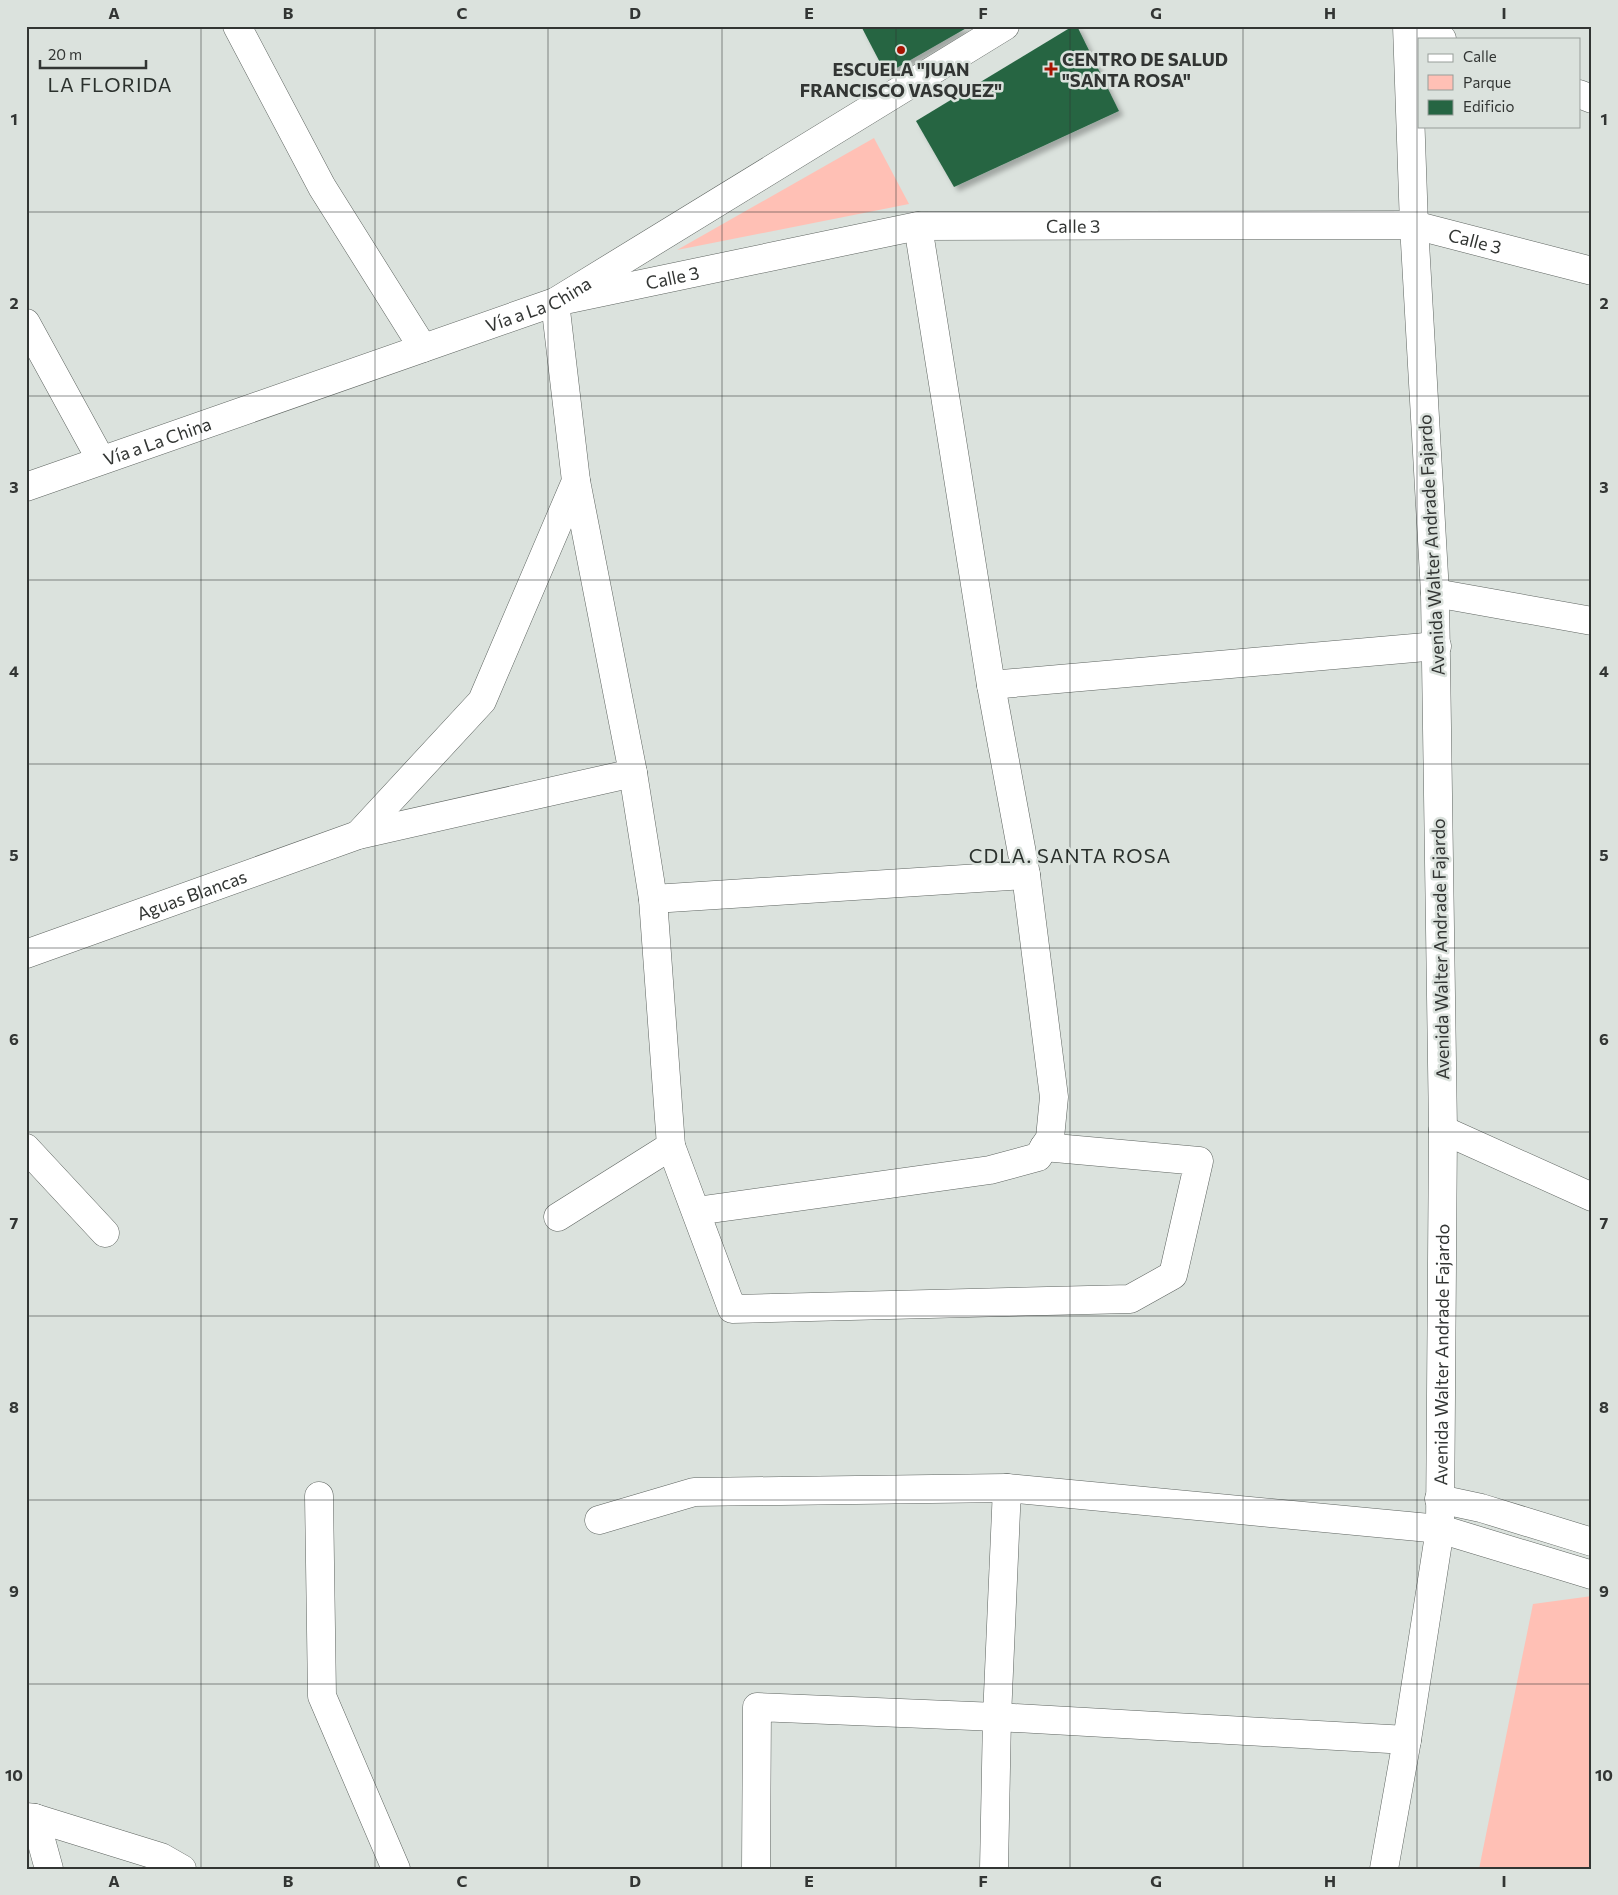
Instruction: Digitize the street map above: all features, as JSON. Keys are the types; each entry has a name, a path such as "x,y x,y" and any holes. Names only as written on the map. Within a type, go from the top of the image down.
{"street":[{"path":"237,26 322,187 423,348"},
{"name":"Vía a La China","path":"26,486 555,302 1005,26"},
{"path":"1409,26 1439,38"},
{"name":"Avenida Walter Andrade Fajardo","path":"1384,1869 1407,1740 1440,1530 1443,1130 1436,593 1414,225 1409,26"},
{"path":"1580,94 1592,99"},
{"name":"Calle 3","path":"555,302 918,226 1414,225 1592,272"},
{"path":"696,1211 990,1170 1038,1157 1050,1138 1054,1097 1026,875 991,685 918,226"},
{"path":"555,302 576,481 633,773 653,899 671,1146 732,1309 1130,1299 1173,1275 1199,1161 1044,1147"},
{"path":"26,323 101,460"},
{"path":"358,834 482,700 576,481"},
{"path":"1436,593 1592,621"},
{"path":"991,685 1436,646"},
{"name":"Aguas Blancas","path":"26,954 358,834 633,773"},
{"path":"653,899 1026,875"},
{"path":"1443,1130 1592,1197"},
{"path":"558,1217 671,1146"},
{"path":"26,1148 105,1233"},
{"path":"994,1869 997,1717 1007,1488"},
{"path":"599,1520 694,1492 1007,1488 1440,1530 1592,1575"},
{"path":"319,1496 322,1696 396,1869"},
{"path":"1439,1499 1481,1508 1592,1542"},
{"path":"756,1869 757,1706 997,1717 1407,1740"},
{"path":"30,1817 49,1869"},
{"path":"30,1817 161,1857 182,1869"}],"green space":[{"path":"874,138 909,204 677,250"},
{"path":"1592,1596 1592,1869 1479,1869 1533,1604"}],"building":[{"name":"ESCUELA \"JUAN FRANCISCO VASQUEZ\"","path":"861,26 970,26 886,74"},
{"name":"CENTRO DE SALUD \"SANTA ROSA\"","path":"1073,26 1077,26 1119,111 954,187 916,121"}],"place":[{"name":"ESCUELA \"JUAN FRANCISCO VASQUEZ\"","path":"901,50"},
{"name":"CENTRO DE SALUD \"SANTA ROSA\"","path":"1051,69"}],"district":[{"name":"LA FLORIDA","path":"110,84"},
{"name":"CDLA. SANTA ROSA","path":"1070,855"}]}
